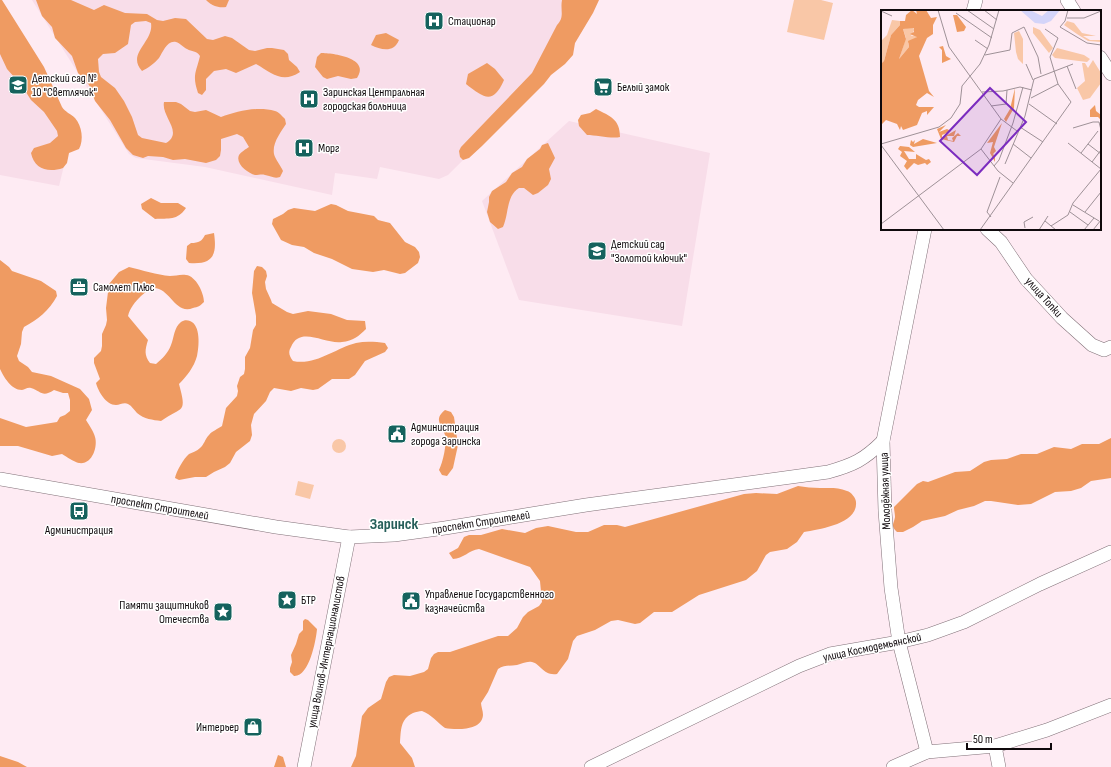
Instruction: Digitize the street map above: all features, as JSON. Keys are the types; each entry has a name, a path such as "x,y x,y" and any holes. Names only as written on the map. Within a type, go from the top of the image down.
{"street":[{"path":"974,10 976,0"},
{"path":"1067,0 1073,10"},
{"path":"1101,59 1111,74"},
{"name":"Молодёжная улица","path":"925,230 883,441 885,511 890,580 899,642 926,752"},
{"name":"улица Топки","path":"988,230 1001,242 1026,279 1062,318 1092,345 1104,350 1111,347"},
{"name":"проспект Строителей","path":"0,479 247,522 349,537 394,535 586,505 828,472 850,466 872,452 883,441"},
{"name":"улица Воинов-Интернационалистов","path":"304,767 349,537"},
{"name":"улица Космодемьянской","path":"591,767 799,666 830,654 899,642 928,635 964,622 1040,584 1111,552"},
{"path":"892,767 926,752 996,746 1047,730 1111,705"},
{"path":"996,746 999,767"}],"shaded area":[{"path":"0,0 2,0 44,67 62,107 75,118 81,129 81,145 79,149 69,153 67,163 63,168 47,170 42,168 35,163 31,153 34,148 50,143 58,136 57,131 44,112 31,100 22,86 7,69 0,54"},
{"name":"Заринская Центральная городская больница","path":"32,0 599,0 568,56 448,175 439,179 380,167 377,179 335,173 332,195 205,167 136,158 129,154"},
{"path":"36,0 71,0 94,10 104,5 125,13 147,14 157,20 163,21 175,18 186,19 207,39 213,40 225,36 232,38 249,50 255,51 272,48 284,50 288,54 289,60 300,72 288,77 282,77 272,74 256,64 236,73 226,69 214,71 206,79 206,90 202,95 198,93 195,78 200,56 176,42 170,43 157,60 142,71 138,65 137,59 151,30 151,23 146,21 135,22 131,25 128,44 115,53 103,54 98,59 101,77 115,88 124,101 132,117 138,135 142,138 166,143 171,139 173,134 171,124 164,108 164,102 176,102 190,111 195,112 206,110 221,117 241,111 255,109 278,112 285,119 286,124 274,146 274,154 283,171 280,177 274,178 263,175 255,175 240,165 238,158 239,155 249,147 243,137 237,134 221,139 220,156 216,160 206,163 185,159 173,160 163,157 148,156 143,158 133,155 126,148 110,120 95,101 89,85 78,73 72,56 55,38 52,27 42,16"},
{"path":"206,0 229,0 226,7 218,7"},
{"path":"562,0 599,0 575,43 573,55 565,64 551,75 544,84 482,146 469,158 463,160 460,157 459,151 461,147 532,73 561,19"},
{"path":"794,0 821,0 833,3 824,40 787,32"},
{"path":"386,33 399,40 394,47 391,49 383,49 371,45 376,35"},
{"name":"Детский сад № 10 \"Светлячок\"","path":"0,41 73,129 59,186 0,175"},
{"path":"321,53 334,54 355,61 359,66 360,71 357,78 351,79 338,76 327,79 323,77 315,67 317,57"},
{"path":"487,63 495,69 504,80 496,93 488,97 478,93 466,84 468,74"},
{"path":"596,109 610,116 616,122 620,131 620,137 613,138 587,135 579,126 578,120 581,115 590,113"},
{"name":"Детский сад \"Золотой ключик\"","path":"569,121 710,153 682,326 519,300 482,201"},
{"path":"548,143 555,158 549,169 551,179 548,185 533,195 524,188 519,188 515,191 510,200 503,227 498,229 490,222 487,212 489,197 492,191 506,182 512,173 522,167 527,159 540,149 542,145"},
{"path":"151,198 161,203 178,203 186,208 176,217 169,219 155,219 142,209 141,204"},
{"path":"331,204 348,211 374,216 378,220 390,223 405,242 415,247 419,252 420,257 418,263 405,273 400,274 384,270 373,272 352,269 332,259 314,253 304,247 292,245 281,240 272,224 273,219 288,210 294,208 315,211"},
{"path":"214,233 215,247 212,257 204,262 189,263 186,259 187,246 191,243 200,241 205,235"},
{"path":"0,260 12,271 41,281 56,291 57,296 47,310 24,327 17,356 19,361 28,367 32,372 51,376 80,389 89,399 92,410 86,420 94,435 96,446 91,458 84,463 75,462 62,454 52,456 18,446 0,446 0,418 26,427 57,422 60,417 70,411 70,400 68,393 54,390 44,394 31,388 22,390 14,388 8,382 0,369"},
{"path":"257,266 262,267 266,271 266,289 272,303 287,312 293,314 308,311 331,314 347,320 365,321 366,329 356,338 349,341 336,342 314,337 301,337 295,341 289,351 293,361 301,362 317,359 348,345 360,342 385,343 388,348 385,352 365,361 355,375 349,379 332,379 318,389 313,390 301,388 291,391 274,388 270,392 266,401 254,414 251,425 252,435 250,441 236,452 230,463 206,477 195,477 179,480 175,478 177,472 187,456 198,450 213,431 222,426 226,408 237,396 237,386 240,377 244,374 245,357 250,348 253,330 256,325 252,293 254,271"},
{"path":"129,267 155,274 190,276 199,286 204,298 204,302 200,305 187,309 177,305 160,289 152,288 139,298 129,313 128,316 148,340 146,352 150,363 156,364 167,353 176,330 181,322 186,320 194,323 198,331 196,360 190,371 179,384 183,405 178,411 161,421 143,417 126,403 116,405 109,403 99,390 96,383 100,379 94,363 94,358 101,351 102,334 107,320 106,308 109,284 119,272"},
{"path":"445,410 451,412 454,417 458,445 453,468 447,476 442,475 439,470 444,453 445,435 439,419 441,413"},
{"path":"1111,438 1111,478 1091,481 1081,488 1071,491 1055,492 1031,504 1018,505 985,501 945,516 922,521 903,532 897,532 894,528 894,507 917,484 923,481 928,482 955,472 970,471 984,462 991,460 1007,459 1021,454 1037,454 1054,447 1071,449 1082,444 1099,444"},
{"path":"339,439 344,441 346,446 344,451 339,453 334,451 332,446 334,441"},
{"path":"298,481 314,485 310,499 295,495"},
{"path":"798,486 837,488 849,492 856,500 855,509 851,516 845,520 828,527 804,532 797,542 787,549 770,552 766,555 757,571 746,580 699,595 672,612 654,612 640,623 635,624 618,620 611,621 595,630 577,636 573,641 568,659 557,674 545,672 532,662 505,666 498,669 488,692 481,703 483,715 482,720 473,727 462,729 445,728 425,712 421,711 413,713 403,722 400,743 412,758 415,767 351,767 356,756 362,716 368,708 381,699 389,677 394,675 410,676 424,672 428,669 431,658 438,652 450,652 498,636 508,636 517,628 523,617 528,612 539,606 542,602 540,581 530,567 479,549 460,558 453,559 449,553 458,548 464,537 469,535 481,535 502,529 525,533 536,528 548,526 576,532 588,532 604,525 617,525 625,527 744,494 777,494"},
{"path":"305,619 317,629 315,642 308,665 299,675 294,676 290,672 292,662 291,655 299,634 303,630 303,621"},
{"path":"278,755 283,757 286,767 274,767"},
{"path":"0,756 18,762 27,767 0,767"}],"place":[{"name":"Стационар","path":"434,21"},
{"name":"Детский сад № 10 \"Светлячок\"","path":"18,85"},
{"name":"Белый замок","path":"603,87"},
{"name":"Заринская Центральная городская больница","path":"309,99"},
{"name":"Морг","path":"304,148"},
{"name":"Детский сад \"Золотой ключик\"","path":"597,251"},
{"name":"Самолет Плюс","path":"79,287"},
{"name":"Администрация города Заринска","path":"397,434"},
{"name":"Администрация","path":"79,511"},
{"name":"БТР","path":"287,600"},
{"name":"Управление Государственного казначейства","path":"411,601"},
{"name":"Памяти защитников Отечества","path":"223,612"},
{"name":"Интерьер","path":"253,727"}],"district":[{"name":"Заринск","path":"394,523"}]}
